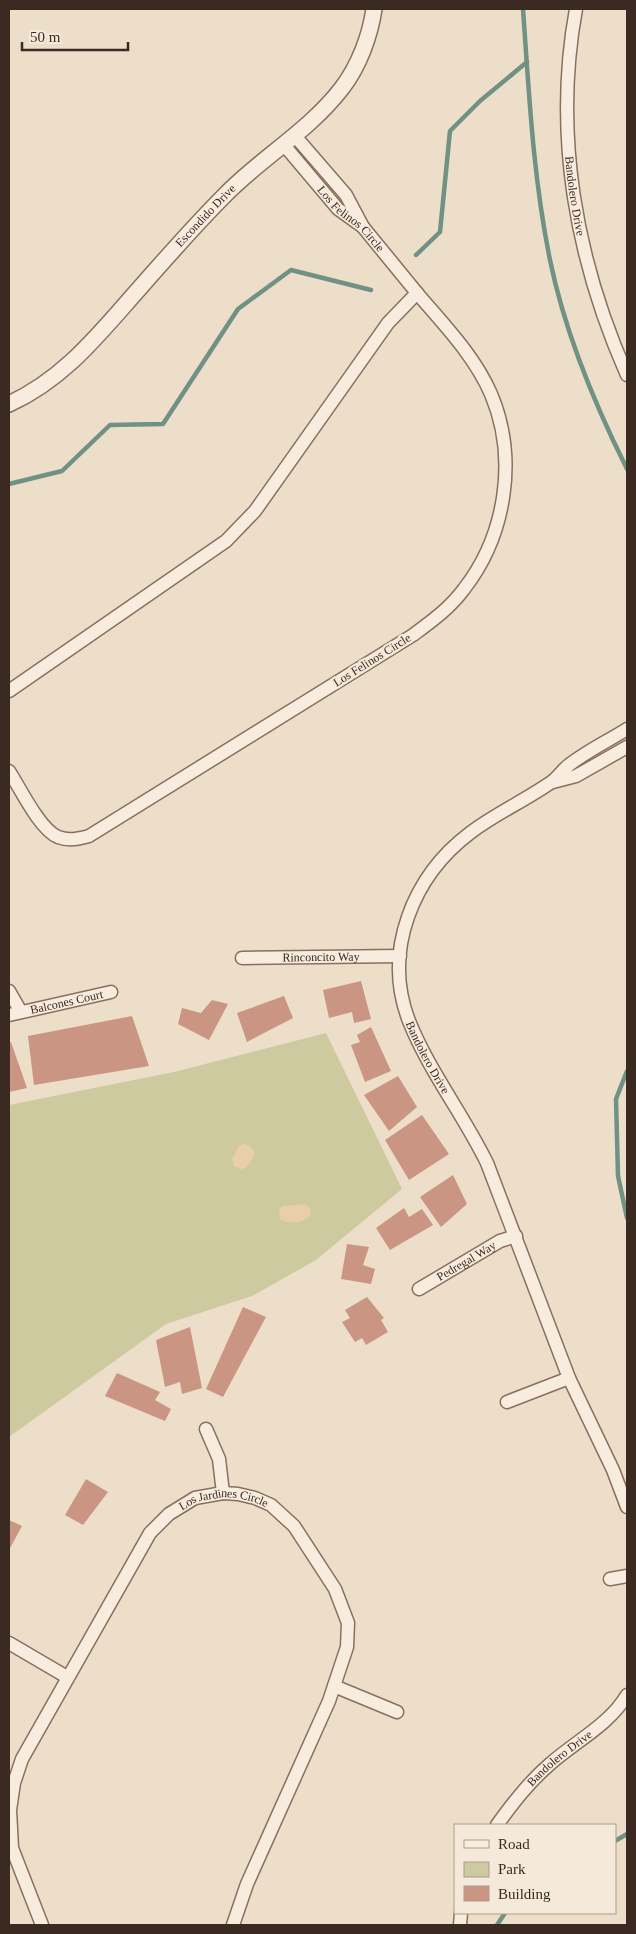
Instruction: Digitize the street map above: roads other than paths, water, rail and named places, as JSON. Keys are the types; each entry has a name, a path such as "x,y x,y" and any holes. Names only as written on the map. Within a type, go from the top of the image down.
{"street":[{"name":"Escondido Drive","path":"9,404 42,386 83,352 174,248 226,193 290,141 325,109 354,70 372,22 374,9"},
{"name":"Bandolero Drive","path":"576,9 569,59 567,102 568,159 579,232 589,274 600,310 627,376"},
{"name":"Los Felinos Circle","path":"9,771 42,822 54,835 68,840 89,836 413,635 442,613 463,591 492,540 503,501 504,446 497,412 481,374 461,344 363,227 338,209 290,141"},
{"path":"9,691 212,552 237,531 255,511 388,323 417,293"},
{"name":"Bandolero Drive","path":"553,782 568,765 627,729"},
{"name":"Bandolero Drive","path":"627,746 576,776 553,782 471,832 434,867 422,884 406,919 400,956 400,982 409,1021 420,1046 480,1147 516,1236 569,1378 613,1470 627,1507"},
{"name":"Rinconcito Way","path":"242,958 400,956"},
{"name":"Balcones Court","path":"9,992 15,1013 111,992"},
{"name":"Pedregal Way","path":"419,1288 500,1241 516,1236"},
{"path":"507,1402 569,1378"},
{"path":"206,1429 219,1459 223,1493"},
{"name":"Los Jardines Circle","path":"42,1925 12,1848 10,1810 14,1783 22,1759 150,1533 181,1504 195,1498 223,1493 255,1498 271,1505 284,1514 294,1526 335,1589 343,1605 349,1638 334,1686 247,1884 233,1925"},
{"path":"610,1579 627,1576"},
{"path":"9,1643 67,1678"},
{"path":"334,1686 397,1712"},
{"name":"Bandolero Drive","path":"498,1824 516,1798 550,1764 595,1730 621,1705 627,1695"}],"waterway":[{"path":"523,9 539,198 556,287 572,341 592,393 627,469"},
{"path":"416,255 440,232 450,131 480,101 527,62"},
{"path":"9,484 62,471 110,425 163,424 238,309 291,270 371,290"},
{"path":"627,1071 616,1099 618,1176 627,1218"},
{"path":"616,1840 627,1834"},
{"path":"497,1925 504,1914"}]}
